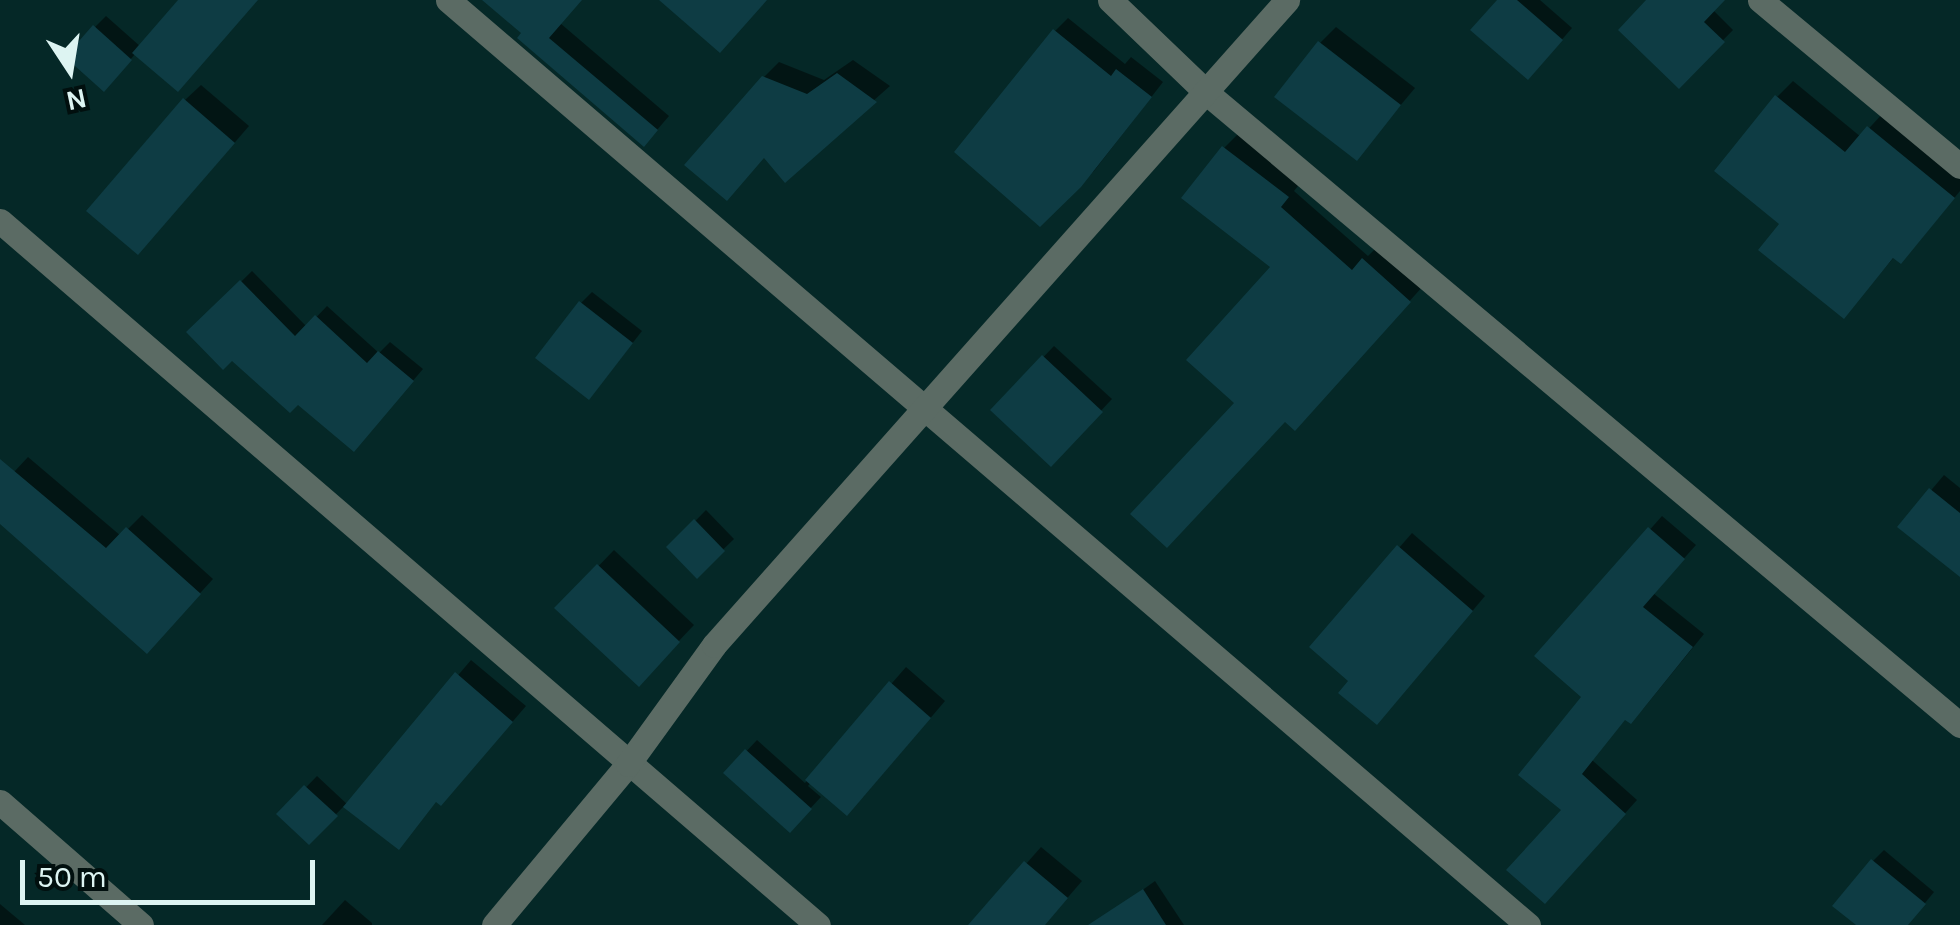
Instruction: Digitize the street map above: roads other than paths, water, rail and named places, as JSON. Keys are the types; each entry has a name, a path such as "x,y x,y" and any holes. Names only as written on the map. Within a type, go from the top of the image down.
{"street":[{"path":"448,0 1528,925"},
{"path":"1110,0 1208,94 1960,725"},
{"path":"494,925 628,764 714,646 1208,94 1287,0"},
{"path":"1760,0 1960,166"},
{"path":"0,221 818,925"},
{"path":"0,802 140,925"}]}
